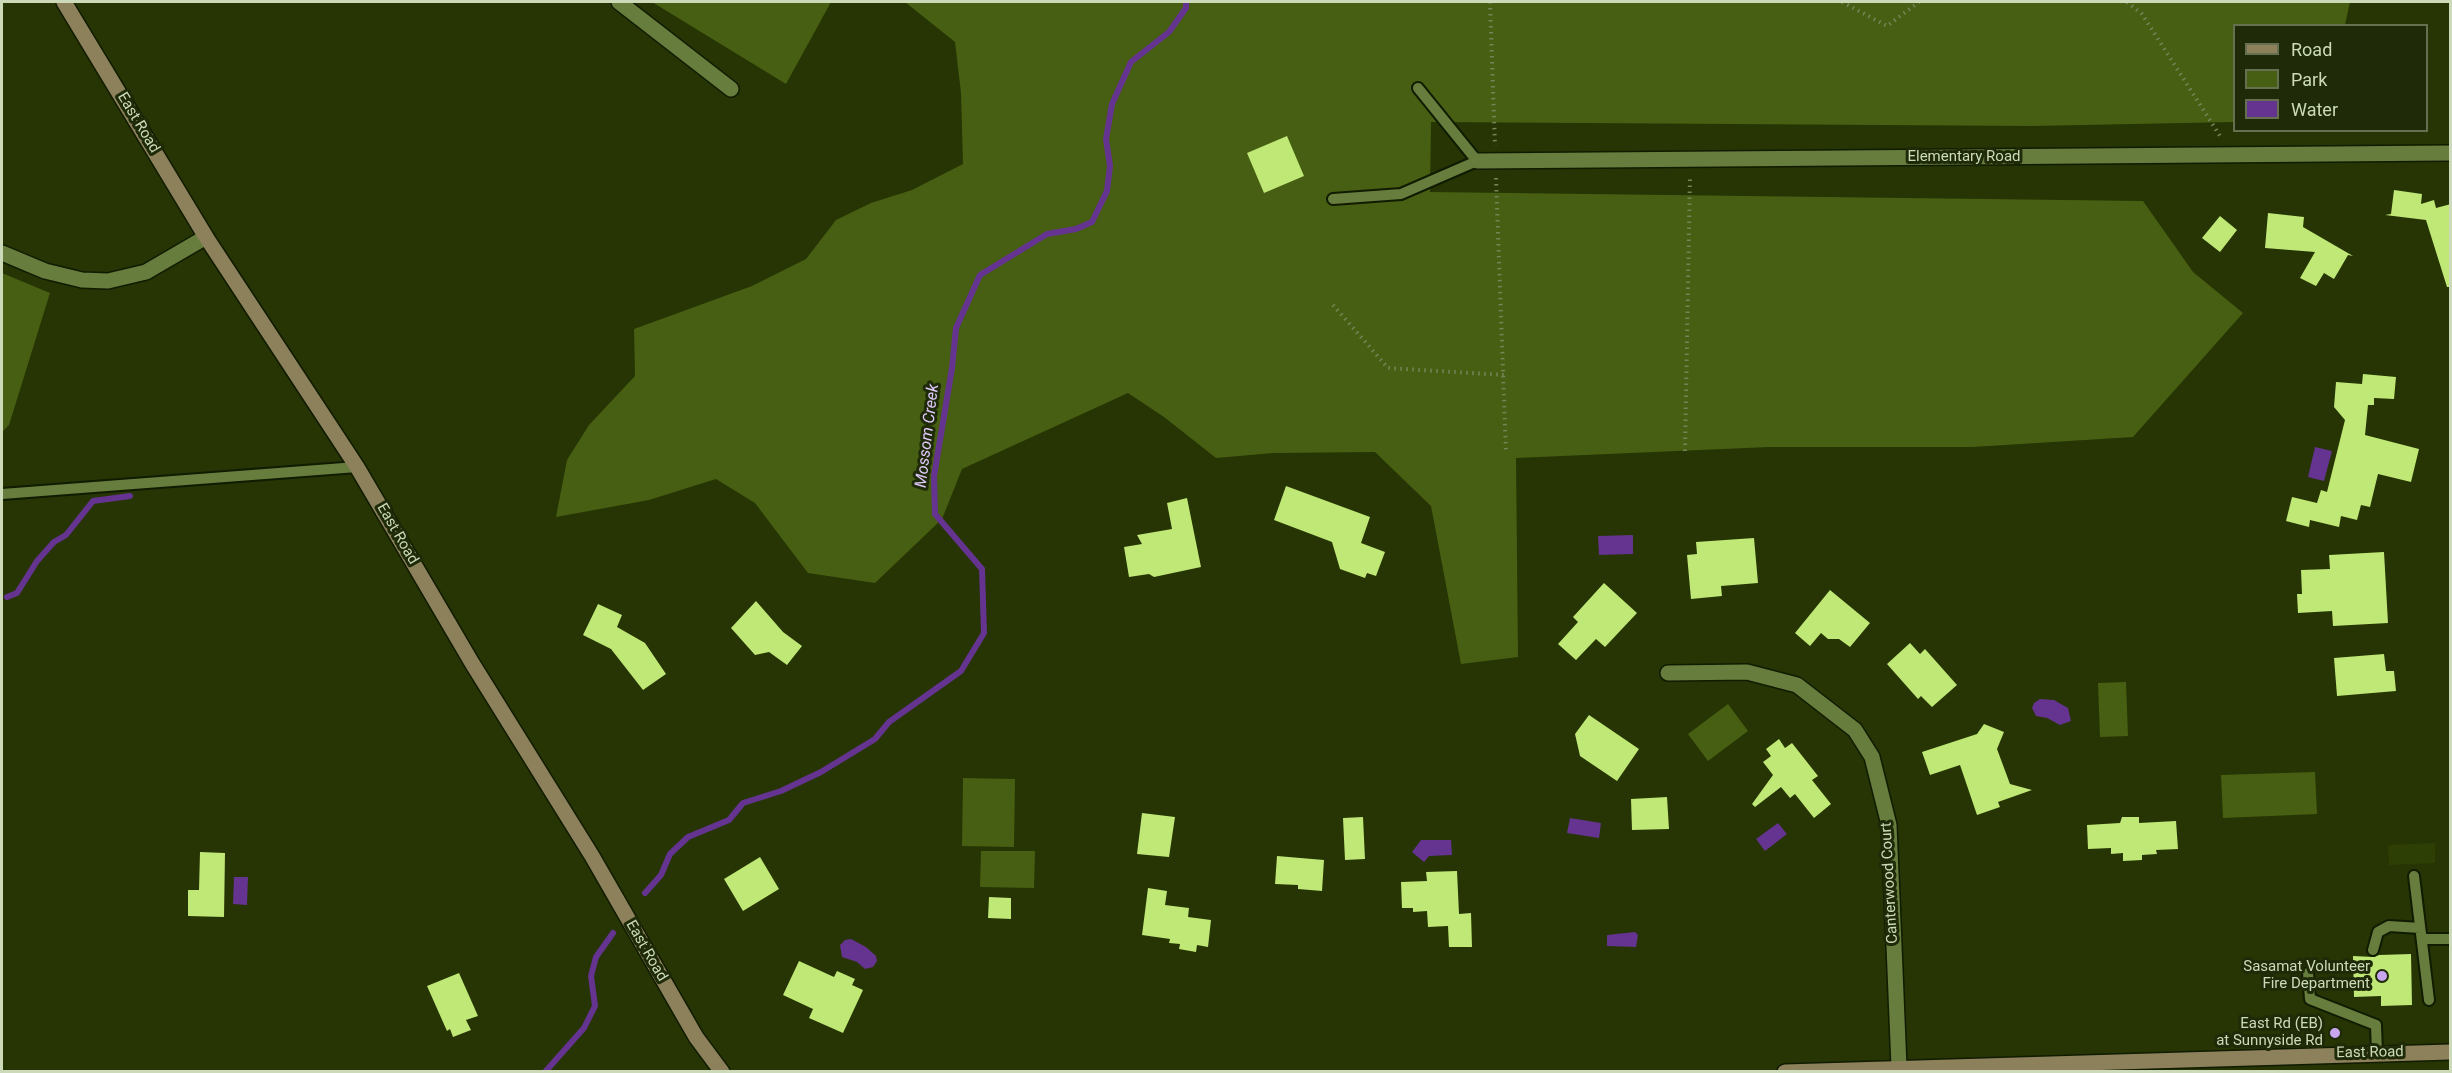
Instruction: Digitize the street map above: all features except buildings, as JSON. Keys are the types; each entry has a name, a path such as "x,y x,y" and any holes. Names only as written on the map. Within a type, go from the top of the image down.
{"main road":[{"name":"East Road","path":"64,2 206,237 357,467 472,663 592,856 696,1037 722,1071"},
{"name":"East Road","path":"1785,1071 2451,1052"}],"street":[{"path":"619,2 731,89"},
{"name":"Elementary Road","path":"1478,161 2451,153"},
{"path":"2,253 45,271 82,280 108,281 146,272 206,237"},
{"name":"Canterwood Court","path":"1668,673 1747,672 1797,685 1855,730 1872,757 1889,825 1899,1067"}],"lane":[{"path":"1333,199 1401,194 1478,161 1419,88"},
{"path":"2,494 357,467"},
{"path":"2414,876 2429,1000"},
{"path":"2373,950 2378,932 2389,926 2451,939"},
{"path":"2308,973 2310,999 2376,1024 2377,1053"}],"path":[{"path":"1490,2 1506,453"},
{"path":"1842,2 1887,26 1919,2"},
{"path":"2127,2 2142,14 2232,155"},
{"path":"1685,451 1690,159"},
{"path":"1333,305 1388,368 1504,375"}],"shaded area":[{"path":"2435,843 2435,863 2389,865 2388,845"}],"green space":[{"path":"652,2 831,2 786,84"},
{"path":"905,2 2350,2 2345,24 2233,24 2233,122 2032,126 1431,122 1430,192 2143,201 2193,272 2243,313 2133,437 1973,447 1769,447 1516,458 1518,657 1461,664 1431,506 1375,452 1273,453 1216,458 1164,417 1128,393 962,469 942,519 875,583 808,573 755,503 716,479 649,500 556,517 567,460 589,425 635,376 634,329 752,286 806,259 836,220 871,203 912,190 963,164 961,93 955,42"},
{"path":"2,273 50,293 9,425 2,432"},
{"path":"2126,682 2128,736 2100,737 2098,683"},
{"path":"1728,704 1748,731 1708,761 1688,734"},
{"path":"2315,772 2317,814 2223,818 2221,775"},
{"path":"963,778 1015,779 1014,847 962,846"},
{"path":"981,851 1035,851 1034,888 980,887"}],"water":[{"path":"2315,447 2332,451 2324,481 2308,477"},
{"path":"1633,535 1633,554 1599,555 1598,536"},
{"path":"2040,699 2054,700 2068,708 2071,721 2060,725 2047,718 2036,716 2032,708 2034,703"},
{"path":"1570,818 1601,823 1599,838 1567,833"},
{"path":"1778,823 1787,834 1765,851 1756,839"},
{"path":"1421,840 1451,840 1452,855 1429,856 1424,862 1412,852"},
{"path":"234,877 248,877 247,905 233,904"},
{"path":"1635,932 1638,935 1636,947 1607,946 1607,935"},
{"path":"851,939 866,947 876,956 877,961 873,967 865,969 857,962 842,957 840,945 845,940"}],"waterway":[{"name":"Mossom Creek","path":"645,893 661,875 670,854 688,837 729,820 743,803 781,791 821,772 875,739 889,722 961,671 984,633 982,569 935,514 934,476 952,368 956,328 980,275 1047,234 1076,229 1092,222 1107,191 1110,166 1106,139 1112,104 1131,62 1169,32 1186,8 1186,2"},
{"path":"7,597 17,593 37,561 54,542 66,535 93,501 130,496"},
{"name":"Mossom Creek","path":"545,1072 584,1028 595,1006 591,976 596,957 613,933"}],"place":[{"name":"Sasamat Volunteer Fire Department","path":"2382,976"},
{"name":"East Rd (EB) at Sunnyside Rd","path":"2335,1033"}]}
